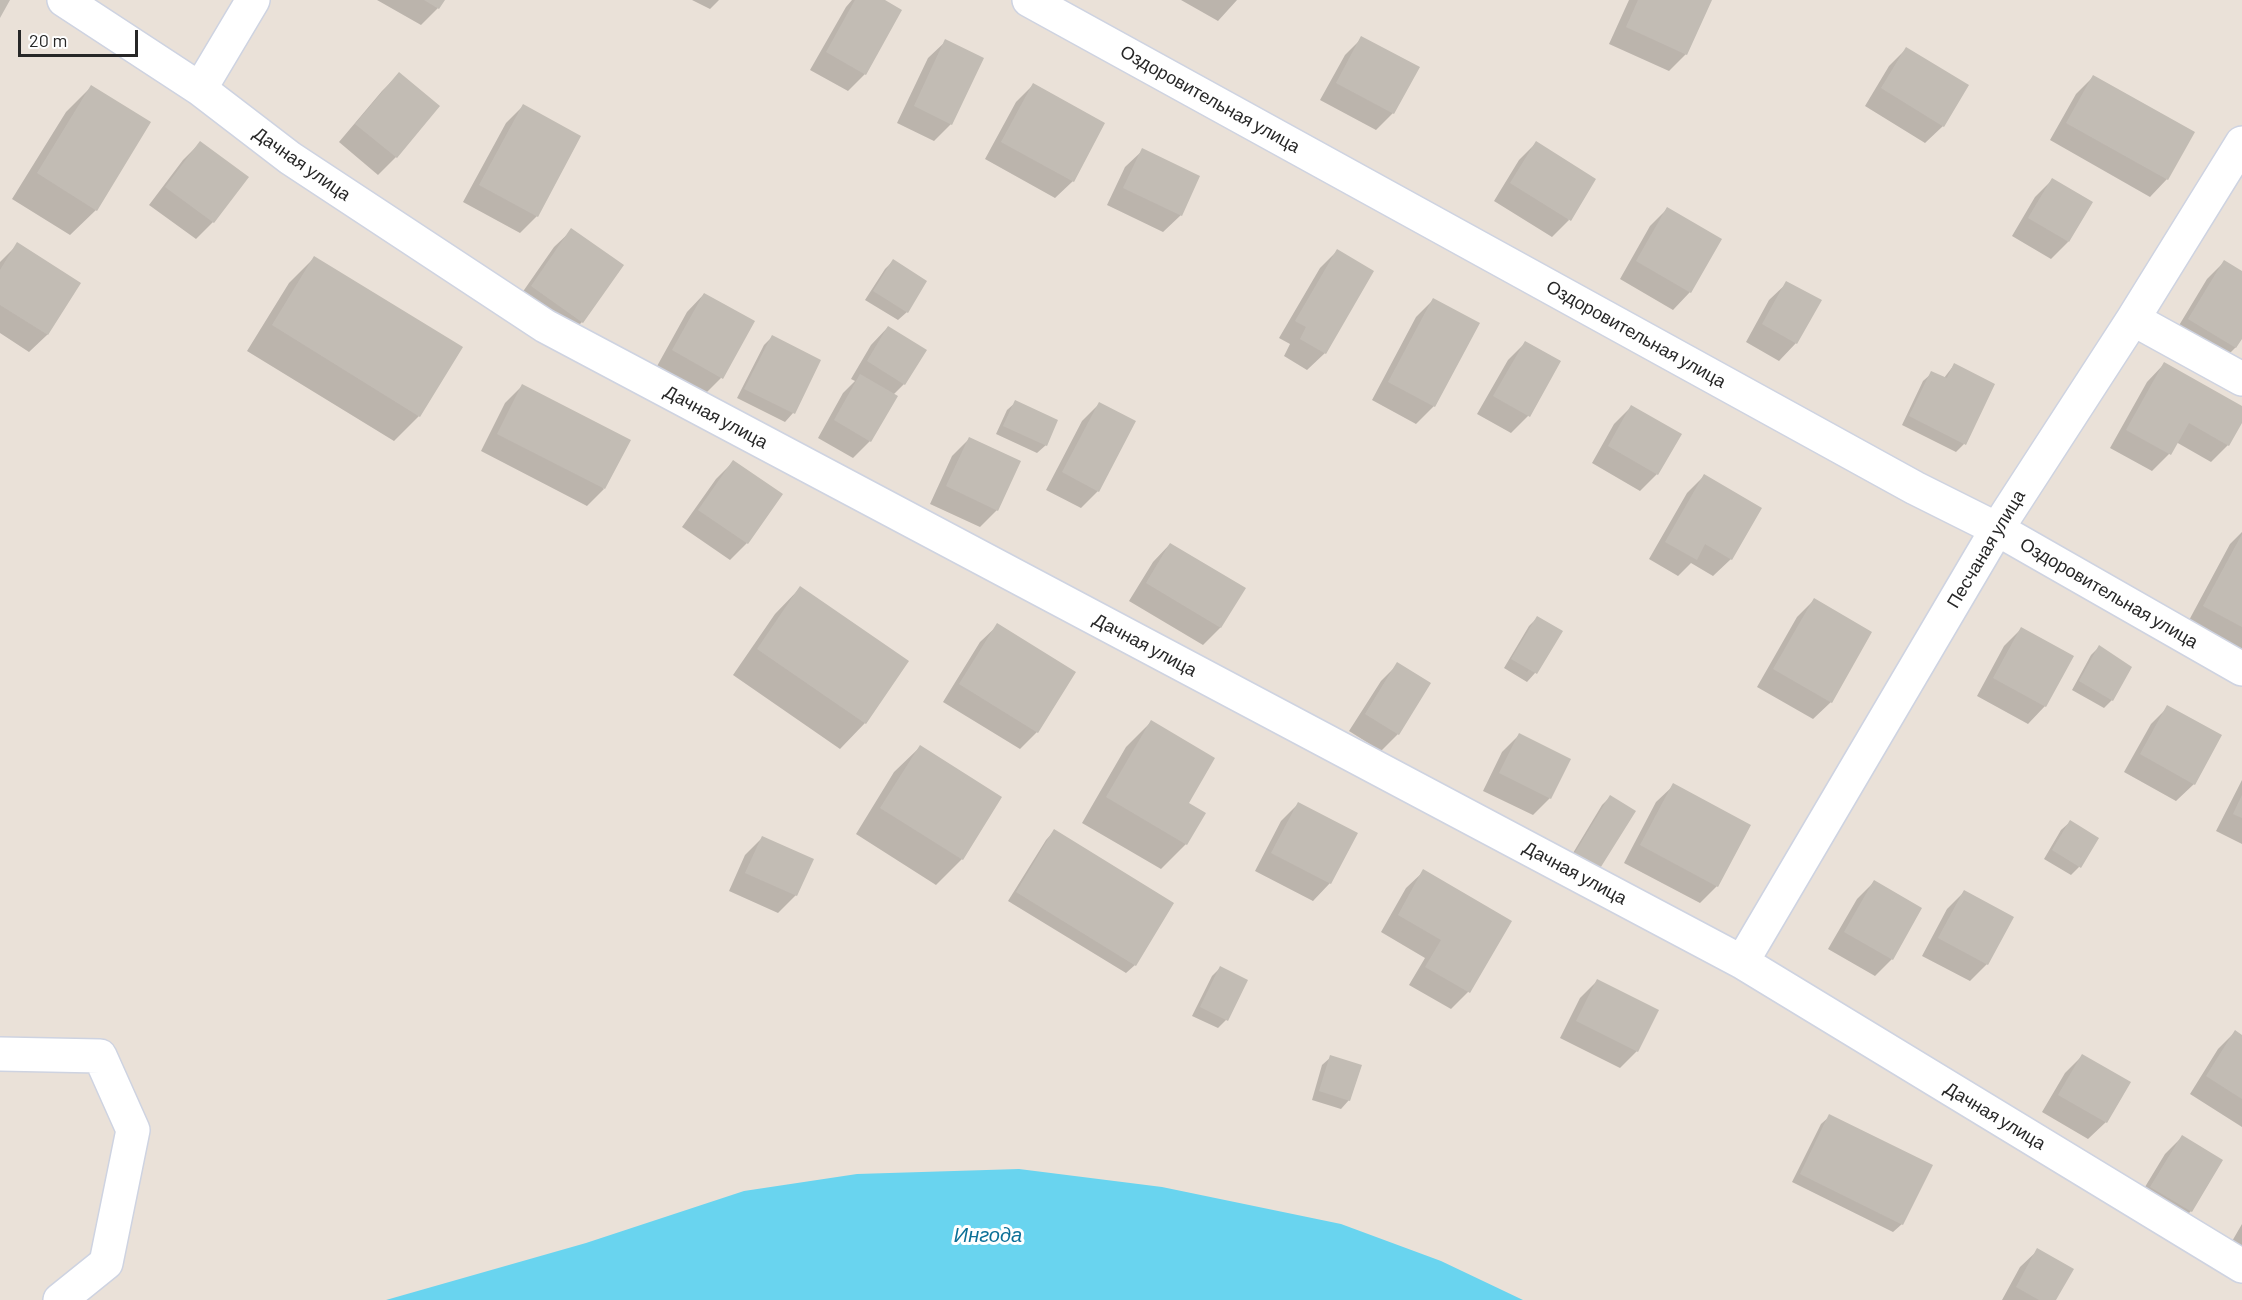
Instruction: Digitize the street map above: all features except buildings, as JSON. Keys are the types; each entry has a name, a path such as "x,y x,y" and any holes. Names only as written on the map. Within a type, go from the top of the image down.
{"street":[{"name":"Дачная улица","path":"64,0 200,89 290,158 545,326 1742,962 2242,1266"},
{"path":"200,89 253,0"},
{"name":"Оздоровительная улица","path":"1029,0 1072,10 1905,482 1997,529 2242,669"},
{"name":"Песчаная улица","path":"1742,962 1997,529 2133,319 2242,143"},
{"path":"2133,319 2242,379"},
{"path":"0,1054 100,1056 133,1130 106,1263 60,1300"}],"water":[{"name":"Ингода","path":"1019,1169 1162,1187 1341,1224 1441,1261 1523,1300 386,1300 586,1243 744,1191 857,1174"}]}
